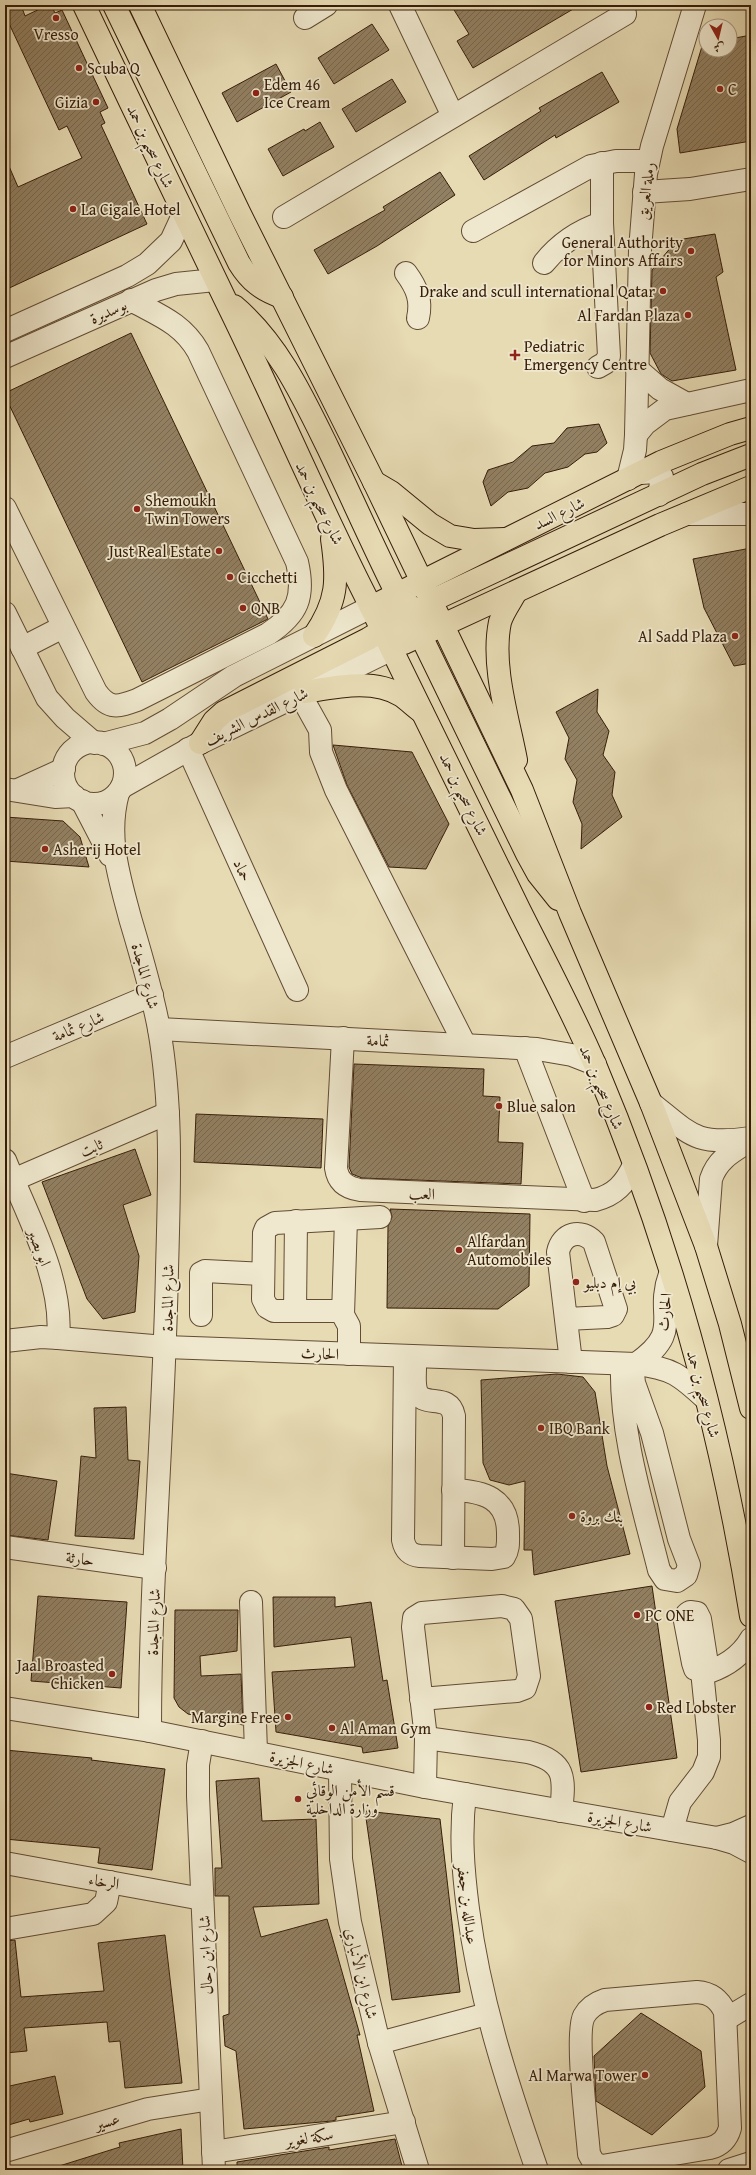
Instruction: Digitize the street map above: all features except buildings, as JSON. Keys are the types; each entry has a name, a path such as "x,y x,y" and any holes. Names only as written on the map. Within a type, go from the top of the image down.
{"main road":[{"name":"شارع سحيم بن حمد","path":"84,5 183,215 220,289 329,522 595,1064 634,1166 670,1274 706,1399 729,1501 751,1616"},
{"path":"114,5 239,263 246,274 258,286 282,297"},
{"path":"140,5 422,582 412,612 387,639"},
{"path":"220,289 261,334 280,359 304,399 412,612 527,854 538,874 570,913"},
{"name":"شارع السد","path":"422,582 505,539 634,476 695,448 751,428"},
{"path":"194,746 214,721 224,712 387,639 412,612 702,474 751,455"},
{"path":"374,482 391,492 430,524 450,536 474,540 505,539"},
{"path":"443,626 687,514 751,487"},
{"path":"314,636 330,610 334,595 335,567 329,522"},
{"path":"516,592 501,621 497,648 502,694 522,790"},
{"path":"371,607 412,612 443,626 522,790 570,913 651,1103 706,1246 730,1324 751,1408"},
{"path":"302,693 347,686 376,687 402,696 425,715"}],"street":[{"path":"304,18 326,5"},
{"path":"400,5 453,116"},
{"name":"رملة العريق","path":"634,476 644,192 648,161 695,5"},
{"path":"284,217 625,14"},
{"path":"473,231 578,172 602,163 648,161"},
{"path":"598,366 605,363 609,356 602,223 602,163"},
{"path":"644,192 690,190 751,178"},
{"name":"بوسديرة","path":"5,331 126,276 147,264 162,252 171,241 183,215"},
{"path":"544,263 564,242 589,227 602,223"},
{"path":"406,273 419,297 420,305 418,318"},
{"name":"بوسديرة","path":"5,357 131,300 176,284 220,289"},
{"path":"74,300 80,303 85,312 84,322"},
{"path":"5,508 96,692 103,702 112,706 123,705 268,634 286,622 298,602 301,582 297,562 198,351 190,336 176,325 131,300"},
{"path":"637,369 660,390 687,404"},
{"path":"636,435 656,415 676,406 751,390"},
{"path":"634,476 654,472 662,477 659,495"},
{"path":"687,514 751,514"},
{"path":"78,799 64,781 64,768 72,752 82,745 99,743 144,733 170,719 234,676 371,607"},
{"path":"5,614 47,698 65,718 99,743 115,751 123,761 125,774 120,790 108,801 101,803 12,790"},
{"path":"22,648 64,627"},
{"name":"شارع القدس الشريف","path":"120,790 194,746 302,693 387,639"},
{"path":"302,693 320,730 321,752 336,790 465,1045"},
{"name":"حماد","path":"194,746 297,990"},
{"path":"12,790 64,768"},
{"name":"شارع الماجدة","path":"120,790 112,824 113,846 117,871 152,995 159,1029 168,1113 169,1173 165,1347 155,1568 150,1731"},
{"name":"شارع الماجدة","path":"78,799 117,871"},
{"name":"شارع ثمامة","path":"5,1057 152,995"},
{"name":"ثمامة","path":"159,1029 524,1048 560,1052 595,1064"},
{"name":"العب","path":"343,1038 336,1163 337,1174 344,1184 360,1190 584,1201 595,1200 615,1192 623,1185 634,1166"},
{"path":"524,1048 584,1201"},
{"path":"651,1103 696,1137 717,1142 751,1139"},
{"name":"ثابت","path":"13,1180 168,1113"},
{"path":"706,1246 711,1179 714,1171 724,1157 751,1139"},
{"name":"ابو بصير","path":"5,1160 47,1264 53,1284 59,1326 58,1338"},
{"path":"344,1313 274,1311 267,1307 263,1299 263,1239 266,1228 275,1222 380,1217"},
{"path":"342,1354 349,1326 344,1313 346,1219"},
{"path":"295,1311 296,1221"},
{"path":"200,1315 201,1273 205,1271 263,1274"},
{"name":"الحارث","path":"630,1364 656,1349 664,1336 666,1321 665,1293 670,1274"},
{"path":"566,1319 570,1362"},
{"name":"الحارث","path":"5,1341 24,1338 58,1338 165,1347 630,1364 658,1367 674,1372 706,1399"},
{"path":"410,1356 404,1545 406,1550 415,1556 496,1560 504,1557 508,1550 507,1519 499,1505 478,1492 453,1490"},
{"path":"410,1356 417,1393 426,1400 446,1403 453,1412 453,1558"},
{"path":"630,1364 634,1382 651,1429 678,1534 689,1565 686,1575 677,1581 665,1579 659,1570 624,1424 630,1364"},
{"name":"حارثة","path":"5,1548 155,1568"},
{"path":"251,1602 256,1752"},
{"path":"421,1699 517,1691 525,1688 530,1676 521,1619 514,1609 509,1606 488,1607 422,1613 414,1618 413,1627 421,1699 426,1738 425,1787"},
{"path":"672,1830 680,1802 703,1772 709,1757 709,1740 702,1672 718,1669 733,1660 751,1639"},
{"name":"شارع الجزيرة","path":"5,1708 150,1731 425,1787 717,1838 734,1843 751,1852"},
{"path":"426,1738 528,1752 542,1756 561,1772 564,1783 555,1810"},
{"name":"شارع ابن رحال","path":"202,1741 197,1781 214,2161"},
{"name":"شارع ابن الأنباري","path":"340,1770 341,1859 346,1901 380,2043 418,2170"},
{"name":"عبدالله بن جعفر","path":"465,1794 462,1834 464,1875 472,1936 487,2014 506,2082 537,2170"},
{"name":"شارع الجزيرة","path":"717,1838 733,1834 751,1826"},
{"name":"الرخاء","path":"5,1863 202,1899"},
{"path":"5,1929 93,1914 106,1902 110,1882"},
{"path":"697,1992 711,1995 722,2005 726,2019 730,2122 729,2134 721,2144 664,2163 602,2166 592,2161 589,2154 580,2036 584,2016 593,2006 605,2000 697,1992"},
{"path":"726,2019 751,2004"},
{"path":"380,2043 487,2014"},
{"name":"عسير","path":"5,2151 148,2109 211,2099"},
{"name":"سكة لغوير","path":"214,2161 404,2122"},
{"path":"729,2170 751,2163"}],"place":[{"name":"Vresso","path":"56,18"},
{"name":"Scuba Q","path":"79,68"},
{"name":"C","path":"720,89"},
{"name":"Edem 46 Ice Cream","path":"256,93"},
{"name":"Gizia","path":"96,102"},
{"name":"La Cigale Hotel","path":"73,209"},
{"name":"General Authority for Minors Affairs","path":"691,251"},
{"name":"Drake and scull international Qatar","path":"663,291"},
{"name":"Al Fardan Plaza","path":"688,315"},
{"name":"Pediatric Emergency Centre","path":"515,355"},
{"name":"Shemoukh Twin Towers","path":"137,509"},
{"name":"Just Real Estate","path":"219,551"},
{"name":"Cicchetti","path":"230,577"},
{"name":"QNB","path":"243,608"},
{"name":"Al Sadd Plaza","path":"735,636"},
{"name":"Asherij Hotel","path":"45,849"},
{"name":"Blue salon","path":"499,1106"},
{"name":"Alfardan Automobiles","path":"459,1250"},
{"name":"بي إم دبليو","path":"576,1282"},
{"name":"IBQ Bank","path":"541,1428"},
{"name":"بنك بروة","path":"572,1516"},
{"name":"PC ONE","path":"637,1615"},
{"name":"Jaal Broasted Chicken","path":"112,1674"},
{"name":"Red Lobster","path":"649,1707"},
{"name":"Margine Free","path":"288,1717"},
{"name":"Al Aman Gym","path":"332,1728"},
{"name":"قسم الأمن الوقائي وزارة الداخلية","path":"298,1799"},
{"name":"Al Marwa Tower","path":"645,2075"}]}
